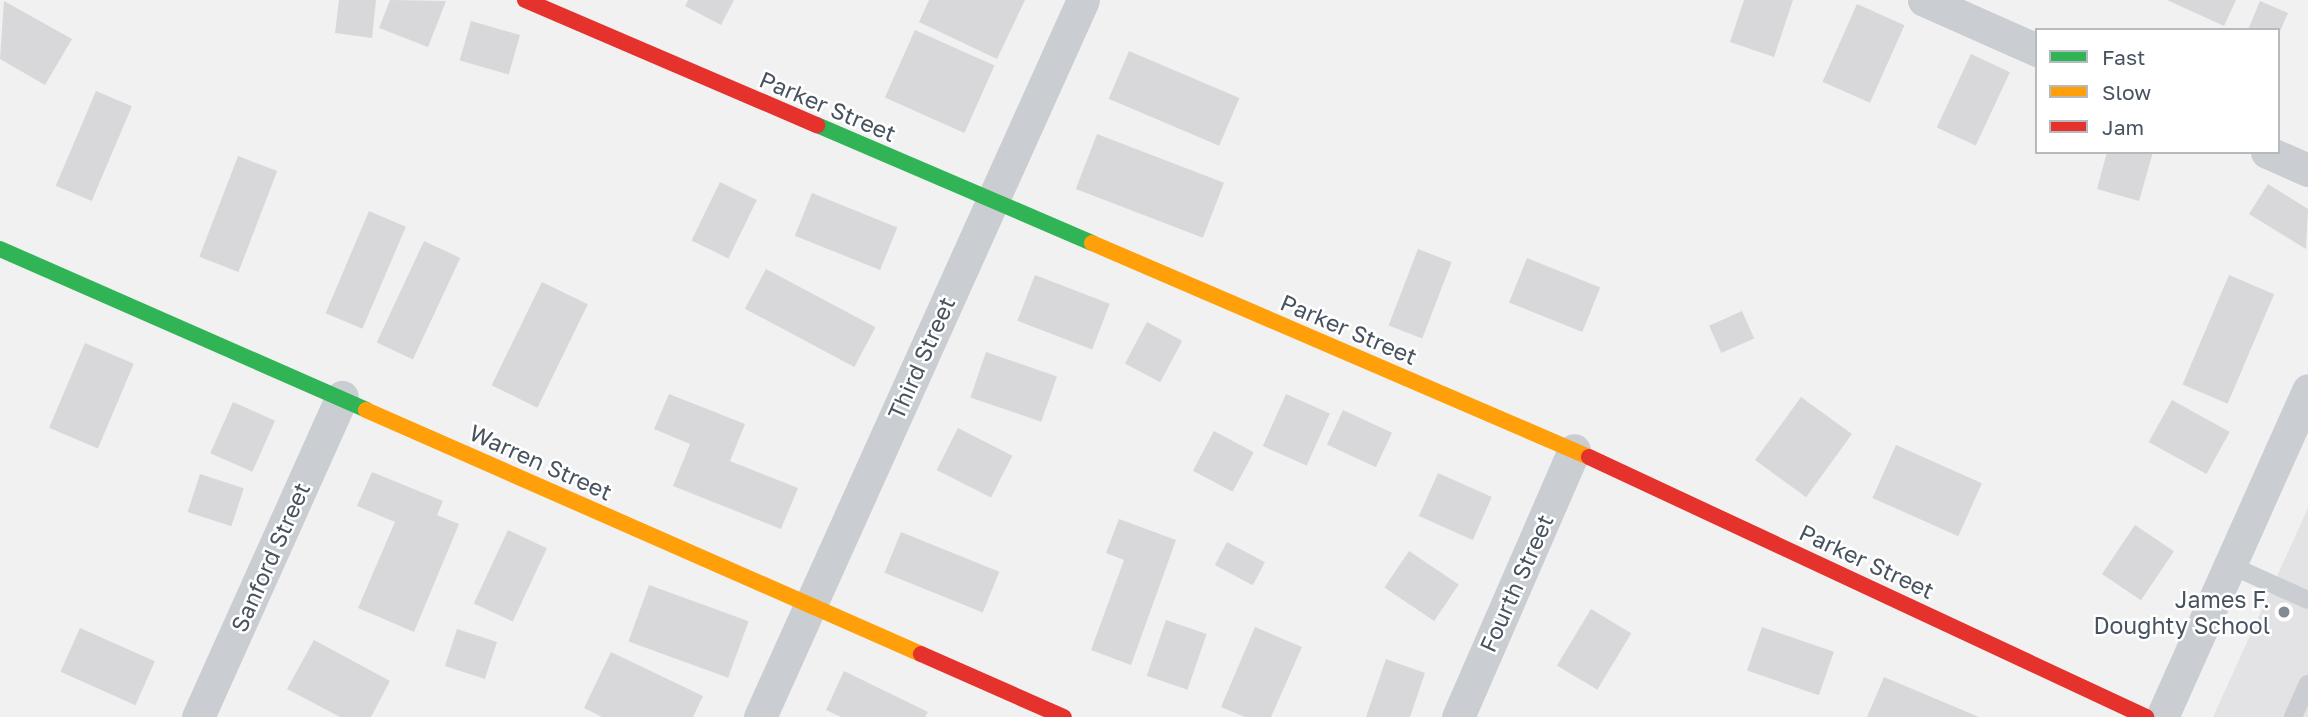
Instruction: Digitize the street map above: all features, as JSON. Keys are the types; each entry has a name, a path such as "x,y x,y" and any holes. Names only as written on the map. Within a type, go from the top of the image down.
{"street":[{"name":"Parker Street","path":"525,0 1574,450 2146,717"},
{"name":"Third Street","path":"760,717 1083,0"},
{"path":"1924,0 2035,49"},
{"path":"2272,154 2308,170"},
{"name":"Warren Street","path":"0,249 342,397 1064,717"},
{"path":"2162,717 2308,390"},
{"name":"Sanford Street","path":"198,717 342,397"},
{"name":"Fourth Street","path":"1458,717 1574,450"}],"lane":[{"path":"2230,565 2308,600"},
{"path":"2293,717 2308,684"}],"shaded area":[{"name":"James F. Doughty School","path":"2308,508 2308,717 2213,717"}],"building":[{"path":"339,0 376,0 372,38 335,33"},
{"path":"390,0 446,1 428,47 379,28"},
{"path":"688,0 734,0 721,25 685,6"},
{"path":"929,0 1025,0 997,59 919,22"},
{"path":"1744,0 1793,0 1774,57 1730,42"},
{"path":"2167,0 2236,0 2224,26"},
{"path":"4,1 72,39 45,85 0,59"},
{"path":"2260,1 2288,13 2280,31 2280,28 2249,28"},
{"path":"1857,4 1905,25 1870,103 1822,82"},
{"path":"471,21 520,35 509,74 460,60"},
{"path":"915,30 994,65 964,133 885,98"},
{"path":"1129,51 1239,98 1219,146 1109,99"},
{"path":"1971,54 2010,72 1976,146 1937,127"},
{"path":"96,91 132,106 92,201 56,186"},
{"path":"1097,134 1224,183 1203,238 1076,189"},
{"path":"2106,154 2152,154 2139,201 2097,189"},
{"path":"238,156 277,171 239,272 199,257"},
{"path":"720,182 757,200 728,258 692,240"},
{"path":"2268,184 2308,209 2306,249 2249,214"},
{"path":"812,193 897,227 880,270 795,236"},
{"path":"369,211 406,227 362,329 326,313"},
{"path":"424,241 460,258 413,359 377,343"},
{"path":"1418,249 1452,262 1422,338 1389,326"},
{"path":"1527,258 1600,288 1582,332 1509,303"},
{"path":"766,269 875,327 854,367 745,309"},
{"path":"1035,275 1110,304 1092,349 1017,321"},
{"path":"2229,275 2274,294 2228,404 2183,385"},
{"path":"542,282 588,304 537,408 492,385"},
{"path":"1742,311 1754,338 1721,353 1709,326"},
{"path":"1147,322 1182,341 1160,382 1125,363"},
{"path":"85,343 134,364 98,448 49,428"},
{"path":"986,352 1057,376 1041,422 970,397"},
{"path":"669,394 745,424 730,461 798,488 781,529 673,486 690,444 654,429"},
{"path":"1286,394 1330,414 1307,466 1263,446"},
{"path":"1801,397 1852,434 1806,497 1755,460"},
{"path":"2172,400 2230,432 2206,474 2149,442"},
{"path":"233,402 275,421 252,472 210,453"},
{"path":"1343,410 1392,433 1376,467 1327,444"},
{"path":"958,428 1012,456 991,498 937,470"},
{"path":"1214,431 1254,452 1233,492 1193,471"},
{"path":"1896,445 1982,483 1958,536 1872,498"},
{"path":"372,472 443,501 437,515 459,524 414,632 358,608 395,522 357,506"},
{"path":"1438,473 1492,497 1473,540 1419,516"},
{"path":"200,474 244,488 231,526 188,512"},
{"path":"1119,519 1176,540 1131,665 1091,650 1124,560 1106,553"},
{"path":"2135,525 2174,551 2141,600 2102,574"},
{"path":"508,530 547,548 513,622 474,603"},
{"path":"901,532 999,572 983,613 885,573"},
{"path":"1227,542 1265,562 1253,585 1215,565"},
{"path":"1409,551 1459,585 1434,621 1384,587"},
{"path":"649,585 749,621 728,678 628,641"},
{"path":"1591,609 1631,633 1597,690 1557,666"},
{"path":"1166,620 1207,634 1187,690 1147,676"},
{"path":"1255,627 1302,647 1271,717 1245,717 1221,707"},
{"path":"1762,627 1834,652 1819,695 1747,670"},
{"path":"80,628 155,661 135,705 60,672"},
{"path":"457,629 497,642 485,679 445,666"},
{"path":"314,640 390,681 371,717 340,717 287,689"},
{"path":"611,652 703,696 693,717 602,717 584,708"},
{"path":"1386,659 1425,673 1410,717 1366,717"},
{"path":"844,671 928,712 925,717 841,717 826,710"},
{"path":"1884,677 1979,717 1867,717"}],"traffic: fast":[{"path":"817,125 1092,243"},
{"path":"0,249 366,410"}],"traffic: slow":[{"path":"1092,243 1589,457"},
{"path":"366,410 921,654"}],"traffic: jam":[{"path":"525,0 817,125"},
{"path":"1589,457 2146,717"},
{"path":"921,654 1064,717"}],"place":[{"name":"James F. Doughty School","path":"2284,612"}]}
